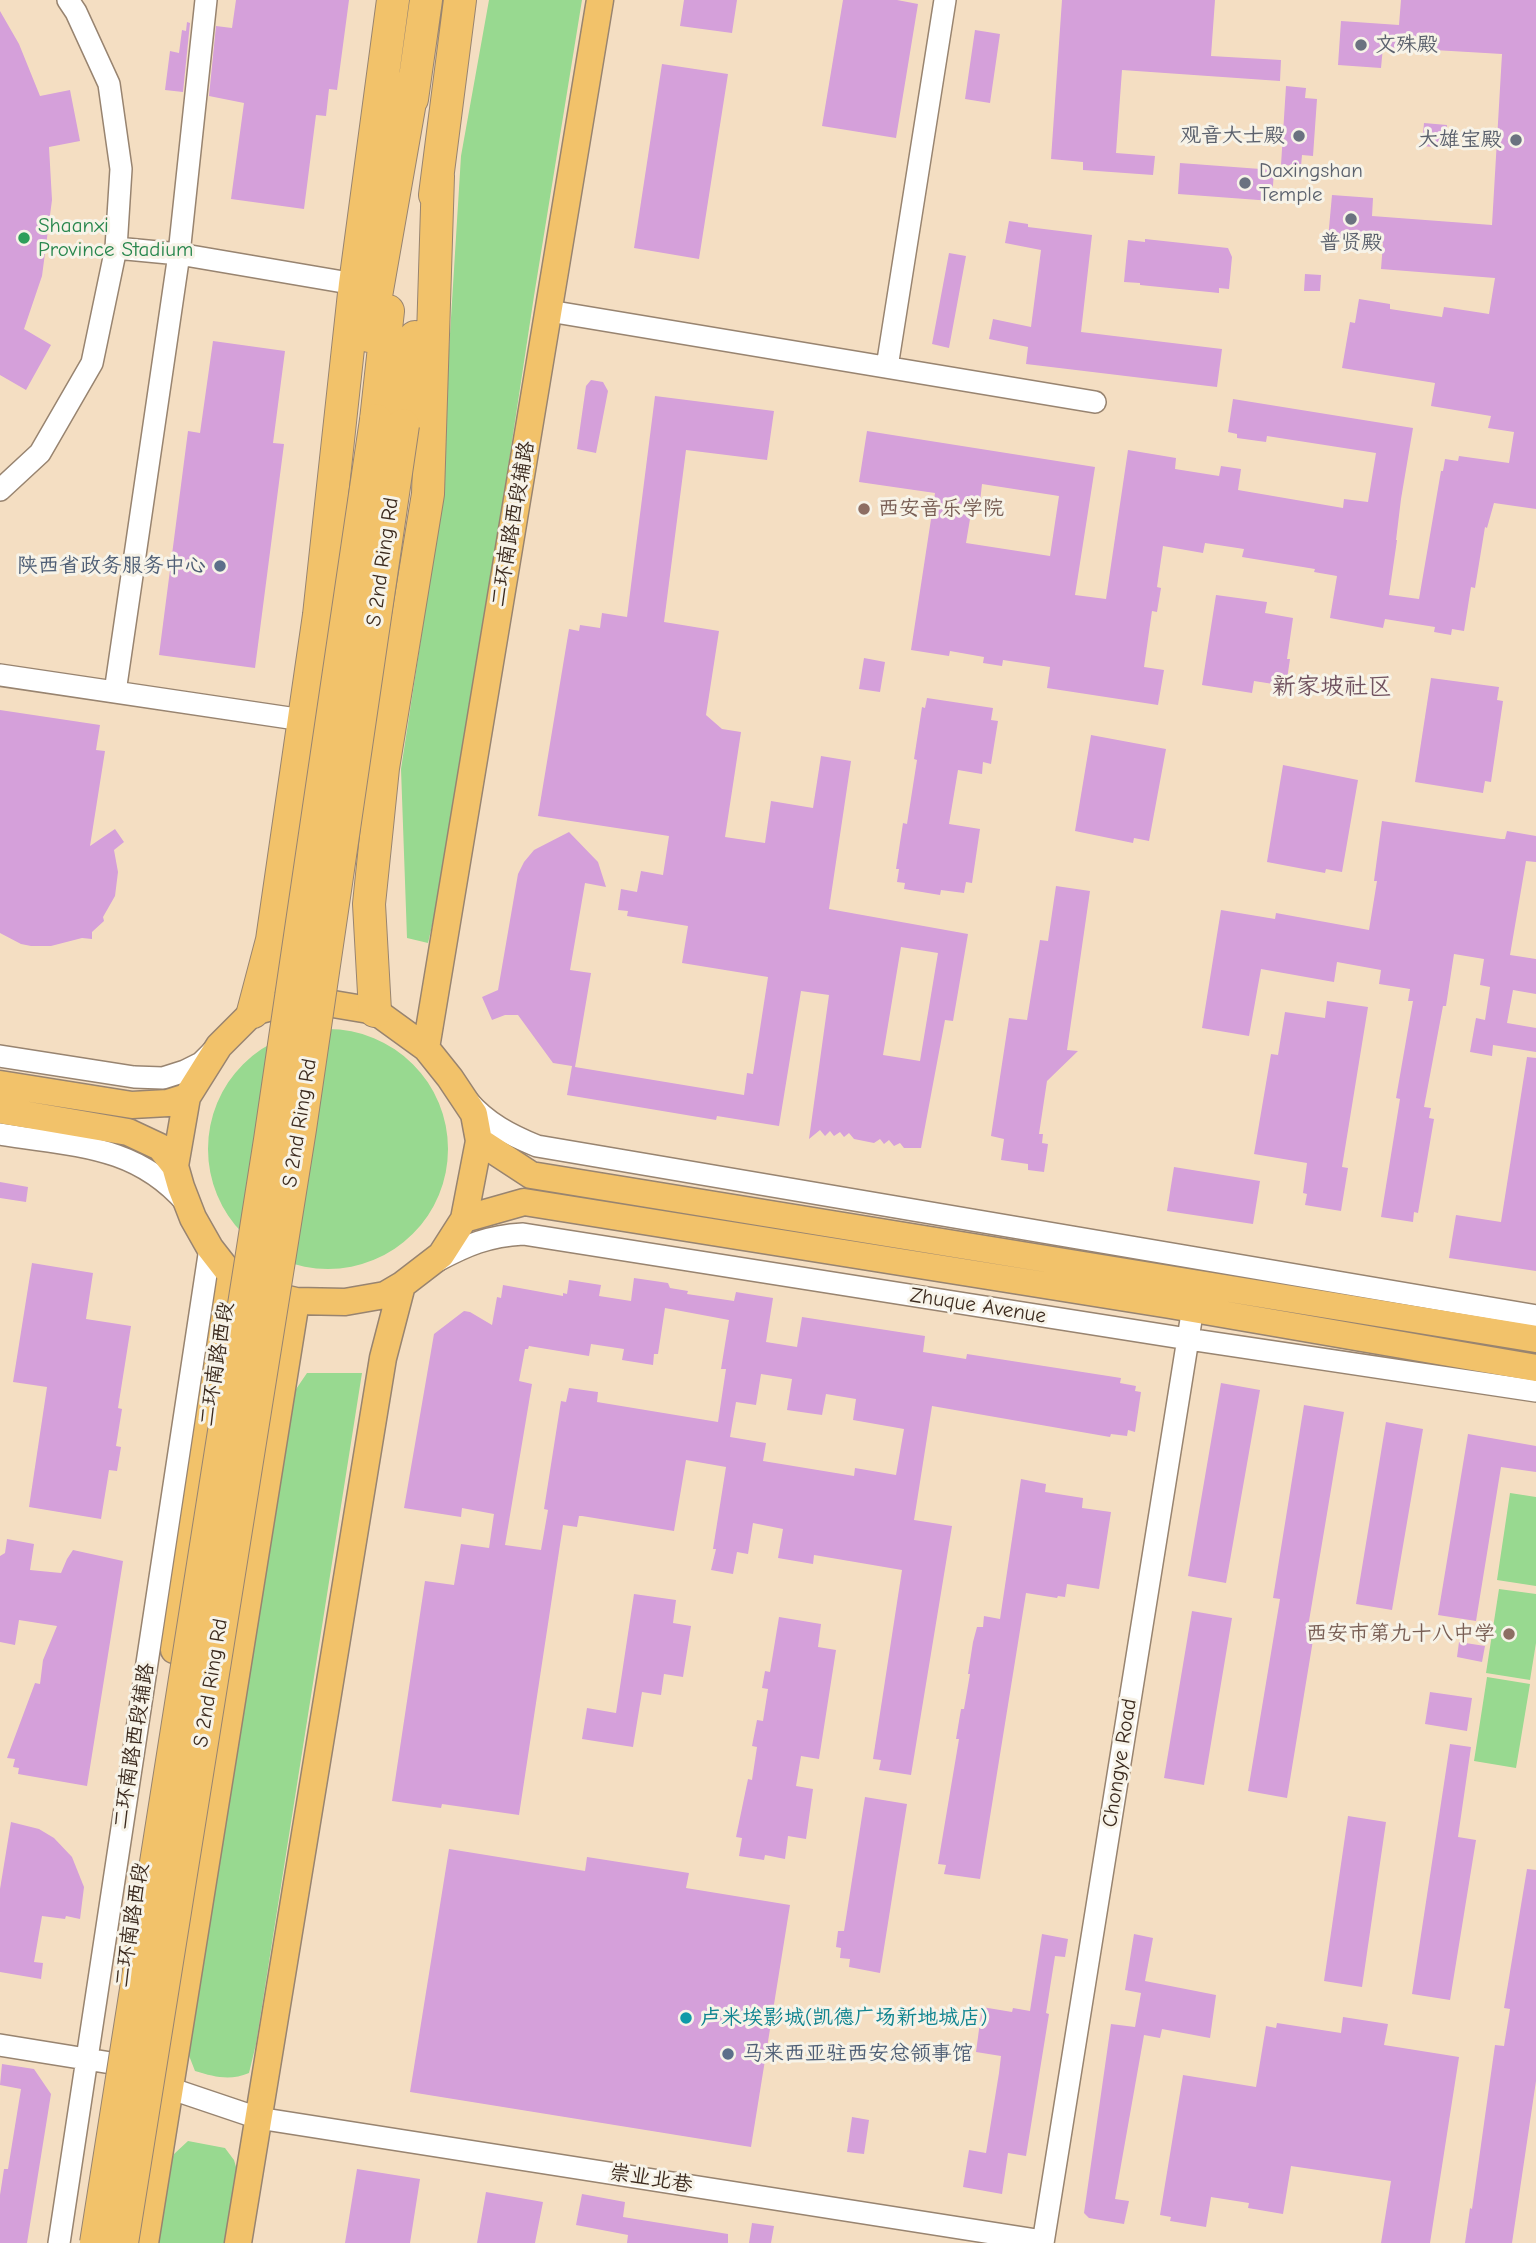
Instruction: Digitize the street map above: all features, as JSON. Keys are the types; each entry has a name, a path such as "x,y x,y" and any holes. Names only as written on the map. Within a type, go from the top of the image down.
{"highway":[{"path":"319,615 355,284 393,0"},
{"name":"S 2nd Ring Rd","path":"122,2243 300,1129 389,423 414,79 426,0"},
{"name":"S 2nd Ring Rd","path":"96,2243 272,1127 389,423 438,176 460,0"},
{"path":"253,1012 272,940 319,615 414,79"},
{"path":"375,1011 369,904 383,768 428,494 438,176"}],"main road":[{"name":"二环南路西段辅路","path":"426,1048 600,0"},
{"path":"0,1110 128,1132 160,1147 175,1166 188,1206 210,1248 231,1275 258,1292 296,1300 345,1302 385,1295 441,1255 464,1219 479,1141 474,1114 426,1048 375,1011 303,999 253,1012 219,1046 187,1097 175,1166"},
{"path":"0,1084 132,1105 168,1103 187,1097"},
{"path":"479,1141 531,1175 1536,1339"},
{"name":"Zhuque Avenue","path":"464,1219 524,1202 1193,1309 1536,1368"},
{"name":"二环南路西段","path":"81,2243 99,2061 231,1275"},
{"path":"238,2243 383,1357 402,1285"},
{"path":"145,2243 296,1300"}],"street":[{"path":"0,490 40,453 92,363 116,248 121,169 109,84 68,0"},
{"path":"115,692 179,254 206,0"},
{"path":"887,367 945,0"},
{"path":"116,248 179,254 355,284"},
{"path":"549,311 1095,402"},
{"path":"0,674 303,720"},
{"path":"0,1056 134,1077 163,1078 201,1063 219,1046"},
{"path":"458,1090 478,1113 499,1128 537,1146 1536,1316"},
{"path":"0,1134 122,1156 160,1177 188,1206"},
{"name":"Zhuque Avenue","path":"426,1267 474,1242 523,1234 1536,1391"},
{"name":"二环南路西段辅路","path":"58,2243 99,2061 210,1248"},
{"name":"Chongye Road","path":"1043,2242 1197,1283"},
{"name":"崇业北巷","path":"0,2045 99,2061 258,2118 1043,2242"}],"green space":[{"path":"489,0 582,0 451,844 428,943 407,938 401,769 438,528 461,156"},
{"path":"328,1029 374,1038 413,1064 439,1103 448,1149 439,1195 413,1234 374,1260 328,1269 282,1260 243,1234 217,1195 208,1149 217,1103 243,1064 282,1038"},
{"path":"307,1373 362,1373 256,2044 249,2073 222,2077 195,2071 188,2053 288,1401"},
{"path":"1510,1493 1536,1497 1536,1586 1497,1580"},
{"path":"1499,1589 1536,1594 1536,1643 1530,1680 1486,1673"},
{"path":"1487,1677 1530,1684 1516,1768 1474,1761"},
{"path":"188,2141 225,2148 234,2160 239,2177 228,2243 153,2243 162,2186 174,2154"}],"building":[{"path":"236,0 349,0 337,90 329,89 326,116 316,115 304,209 231,199 244,103 209,96 216,26 232,28"},
{"path":"684,0 737,0 732,33 680,26"},
{"path":"843,0 897,0 918,4 896,138 822,126"},
{"path":"1062,0 1215,0 1211,56 1281,60 1280,81 1122,70 1116,153 1155,156 1153,175 1083,170 1083,162 1051,159"},
{"path":"1401,0 1536,0 1536,509 1494,503 1487,528 1485,527 1475,588 1471,587 1464,631 1452,629 1451,635 1434,632 1435,627 1385,619 1383,628 1330,618 1337,576 1314,572 1315,569 1242,557 1244,549 1205,543 1203,553 1163,546 1157,587 1161,588 1157,612 1152,611 1144,667 1164,670 1158,705 1047,688 1050,667 1003,660 1002,666 983,663 984,657 950,651 949,656 911,650 935,493 859,482 867,431 1095,467 1075,595 1106,599 1128,450 1176,458 1175,469 1219,476 1221,466 1241,469 1238,490 1343,508 1344,499 1368,502 1376,453 1267,436 1266,442 1237,438 1237,434 1228,432 1233,399 1413,428 1389,595 1419,599 1445,459 1458,461 1459,456 1509,463 1514,432 1488,428 1491,416 1431,406 1435,383 1342,368 1350,322 1355,323 1359,299 1390,304 1390,309 1442,317 1444,307 1489,314 1495,278 1381,269 1383,243 1328,239 1332,195 1373,198 1372,216 1492,225 1502,54 1383,47 1381,68 1338,65 1341,21 1399,25","holes":["982,484 1059,496 1050,556 966,543 973,501 980,502"]},
{"name":"Shaanxi Province Stadium","path":"0,11 19,44 40,96 70,90 80,141 49,147 52,200 42,276 24,329 51,345 26,390 0,375"},
{"path":"187,22 190,23 183,92 165,90 170,51 179,53 182,30 186,31"},
{"path":"975,30 1000,34 990,103 965,99"},
{"path":"662,64 728,74 699,259 634,248"},
{"name":"观音大士殿","path":"1286,86 1306,88 1305,98 1317,99 1313,156 1302,155 1301,166 1281,165"},
{"path":"1424,123 1447,125 1445,148 1422,146"},
{"path":"1180,163 1274,170 1272,201 1178,194"},
{"path":"1009,221 1028,224 1028,227 1092,235 1081,332 1222,349 1217,387 1026,364 1028,347 989,339 993,319 1031,327 1041,250 1005,243"},
{"path":"1145,239 1228,248 1232,257 1229,289 1219,288 1219,293 1124,282 1128,240 1145,242"},
{"path":"949,253 966,256 949,348 932,344"},
{"path":"1305,274 1321,275 1320,291 1304,291"},
{"name":"陕西省政务服务中心","path":"213,341 285,351 273,443 284,444 255,668 159,655 188,431 200,433"},
{"path":"591,380 603,382 608,391 596,453 577,449 586,386"},
{"path":"655,396 774,411 767,460 686,450 664,622 719,631 706,715 722,729 741,732 725,837 765,843 771,801 813,808 821,756 851,761 829,909 968,934 953,1021 945,1020 921,1148 904,1148 900,1143 894,1146 889,1140 884,1144 880,1139 874,1143 854,1139 849,1133 844,1137 840,1132 834,1136 830,1131 825,1136 820,1130 809,1139 829,995 801,991 779,1126 717,1116 716,1120 567,1095 572,1066 553,1063 518,1015 505,1015 492,1020 482,997 498,990 518,874 534,850 569,832 598,862 606,887 585,883 570,970 591,973 575,1067 744,1095 747,1073 753,1074 768,977 682,963 688,926 627,916 628,911 618,910 621,889 637,892 641,871 663,875 669,836 538,816 569,629 579,631 580,625 600,628 602,613 627,617","holes":["901,947 938,953 920,1061 883,1055"]},
{"path":"1216,595 1267,602 1265,613 1293,618 1286,686 1254,681 1252,693 1202,685"},
{"path":"864,658 885,662 880,692 859,689"},
{"path":"1431,678 1499,687 1497,700 1503,701 1491,782 1485,781 1483,793 1415,782"},
{"path":"927,698 993,708 991,720 998,721 991,764 983,762 982,774 958,770 949,824 980,829 972,883 966,882 964,893 941,890 940,895 904,889 905,883 897,882 899,869 896,869 903,823 907,824 922,707 925,708"},
{"path":"0,710 100,725 96,750 105,751 90,846 115,829 124,842 114,850 118,872 115,896 103,917 104,921 92,932 92,939 82,938 51,946 31,946 0,933"},
{"path":"1091,735 1166,749 1149,841 1134,838 1133,843 1075,831"},
{"path":"1283,765 1358,780 1342,872 1326,869 1325,873 1267,862"},
{"path":"1382,821 1501,839 1505,839 1507,831 1536,836 1536,862 1526,861 1510,955 1536,959 1536,994 1513,990 1507,1023 1536,1028 1536,1052 1493,1045 1492,1056 1470,1052 1476,1018 1485,1020 1490,987 1480,985 1484,959 1454,954 1446,1006 1443,1006 1424,1107 1431,1108 1429,1118 1434,1119 1418,1213 1414,1212 1413,1222 1381,1217 1400,1099 1396,1098 1413,1001 1408,1001 1410,989 1379,984 1381,970 1337,962 1334,982 1261,969 1249,1036 1202,1028 1221,910 1275,919 1276,913 1369,930 1377,881 1374,881"},
{"path":"1056,886 1090,891 1067,1050 1078,1051 1047,1081 1039,1134 1043,1134 1042,1143 1048,1144 1044,1172 1028,1170 1028,1164 1001,1160 1004,1139 991,1136 1009,1018 1027,1020 1040,940 1048,941"},
{"path":"1327,1001 1368,1007 1342,1167 1348,1168 1341,1211 1305,1205 1307,1194 1303,1193 1307,1163 1254,1154 1271,1054 1278,1055 1285,1012 1325,1018"},
{"path":"1527,1057 1536,1058 1536,1271 1449,1258 1456,1215 1501,1222"},
{"path":"1174,1167 1260,1181 1253,1224 1167,1211"},
{"path":"0,1182 28,1187 26,1202 0,1198"},
{"path":"32,1263 93,1273 86,1319 131,1326 118,1408 122,1409 116,1446 121,1447 117,1471 109,1470 101,1519 29,1507 47,1387 13,1382"},
{"path":"634,1278 668,1283 670,1288 688,1291 687,1294 734,1301 736,1292 773,1298 766,1342 797,1347 802,1317 925,1336 923,1352 966,1359 967,1354 1121,1378 1120,1383 1136,1386 1135,1391 1141,1392 1135,1432 1128,1430 1127,1436 1111,1434 1110,1437 932,1406 914,1520 952,1526 911,1775 879,1770 881,1760 873,1759 902,1570 814,1555 813,1564 778,1558 783,1529 753,1523 748,1554 737,1552 733,1574 711,1570 726,1467 686,1460 674,1531 582,1516 579,1516 577,1527 563,1525 519,1815 442,1804 441,1808 392,1801 425,1581 454,1585 461,1544 489,1548 494,1514 462,1508 461,1517 404,1508 434,1334 464,1311 492,1325 497,1297 501,1298 503,1285 563,1296 563,1293 567,1294 569,1280 601,1285 599,1296 631,1301","holes":["665,1308 729,1320 721,1369 726,1369 718,1422 597,1402 598,1392 569,1388 566,1402 561,1401 544,1509 548,1510 541,1550 505,1545 532,1384 519,1381 525,1349 529,1346 589,1356 591,1344 624,1349 622,1360 653,1365 654,1354 658,1354","761,1374 792,1379 787,1410 822,1415 826,1394 856,1399 853,1420 904,1429 896,1475 855,1468 854,1476 763,1461 766,1443 730,1437 736,1402 756,1405"]},
{"path":"1221,1383 1260,1390 1226,1583 1188,1576"},
{"path":"1304,1405 1344,1412 1307,1633 1314,1634 1287,1798 1248,1791 1280,1599 1273,1598"},
{"path":"1386,1422 1423,1429 1392,1610 1356,1604"},
{"path":"1468,1434 1536,1446 1536,1472 1501,1467 1476,1621 1438,1615"},
{"path":"1021,1479 1046,1484 1045,1492 1083,1498 1082,1508 1111,1512 1099,1589 1067,1584 1065,1597 1026,1593 980,1879 944,1874 946,1865 938,1864 973,1642 977,1627 983,1627 984,1616 1000,1619"},
{"path":"7,1539 34,1544 30,1570 61,1573 73,1550 123,1561 87,1786 18,1774 19,1768 13,1767 15,1759 7,1758 35,1683 40,1684 43,1660 57,1626 19,1620 15,1645 0,1642 0,1556 5,1553"},
{"path":"634,1594 676,1600 673,1623 691,1626 683,1677 664,1674 661,1695 642,1692 633,1747 582,1739 587,1708 616,1713"},
{"path":"1192,1611 1232,1618 1204,1785 1164,1778"},
{"path":"779,1617 821,1624 818,1647 836,1650 819,1759 801,1756 796,1786 813,1789 806,1839 788,1836 785,1859 765,1855 764,1860 739,1856 742,1838 736,1837 748,1779 752,1780 757,1747 752,1746 757,1720 763,1721 768,1689 762,1688 765,1671 770,1672"},
{"path":"1459,1642 1485,1646 1482,1662 1457,1657"},
{"path":"1430,1692 1472,1698 1467,1731 1425,1724"},
{"path":"1450,1744 1471,1747 1458,1837 1476,1840 1450,2000 1412,1994"},
{"path":"865,1797 907,1804 880,1973 849,1967 850,1959 840,1958 841,1948 836,1947 838,1931 844,1931"},
{"path":"1348,1816 1386,1822 1362,1987 1324,1981"},
{"path":"11,1822 39,1829 54,1838 72,1857 84,1887 80,1919 42,1916 34,1962 43,1963 41,1979 0,1972 0,1889"},
{"path":"449,1849 585,1871 587,1857 689,1873 686,1888 790,1905 751,2147 410,2092"},
{"path":"1527,1869 1536,1870 1536,2081 1512,2243 1465,2243 1495,2045 1504,2046 1510,2009 1504,2008"},
{"path":"1042,1934 1068,1939 1065,1957 1055,1956 1046,2013 1049,2014 1026,2156 1008,2153 1002,2194 963,2187 969,2150 986,2153 1001,2056 976,2052 982,2007 1012,2012 1013,2008 1030,2011"},
{"path":"1134,1934 1153,1938 1145,1981 1216,1995 1210,2038 1162,2029 1160,2038 1144,2035 1115,2199 1129,2201 1124,2224 1089,2218 1084,2213 1111,2024 1135,2027 1141,1993 1125,1990"},
{"path":"1343,2017 1388,2024 1384,2045 1459,2057 1430,2243 1381,2243 1391,2181 1291,2166 1283,2214 1248,2208 1249,2203 1211,2197 1206,2227 1170,2221 1171,2217 1160,2215 1183,2075 1256,2087 1266,2026 1276,2028 1277,2023 1341,2033"},
{"path":"2,2064 34,2069 51,2094 27,2243 0,2243 0,2195 4,2169 8,2169 21,2089 0,2085"},
{"path":"852,2117 869,2120 864,2154 847,2152"},
{"path":"357,2169 420,2179 410,2243 345,2243"},
{"path":"486,2192 543,2202 535,2243 477,2243"},
{"path":"582,2194 625,2202 623,2217 728,2234 728,2243 627,2243 628,2235 576,2225"},
{"path":"752,2223 774,2226 771,2243 749,2243"}],"place":[{"name":"文殊殿","path":"1361,45"},
{"name":"观音大士殿","path":"1299,136"},
{"name":"大雄宝殿","path":"1516,140"},
{"name":"Daxingshan Temple","path":"1245,183"},
{"name":"普贤殿","path":"1351,219"},
{"name":"Shaanxi Province Stadium","path":"24,238"},
{"name":"西安音乐学院","path":"864,509"},
{"name":"陕西省政务服务中心","path":"220,566"},
{"name":"西安市第九十八中学","path":"1509,1634"},
{"name":"卢米埃影城(凯德广场新地城店)","path":"686,2018"},
{"name":"马来西亚驻西安总领事馆","path":"728,2054"}],"district":[{"name":"新家坡社区","path":"1332,687"}]}
